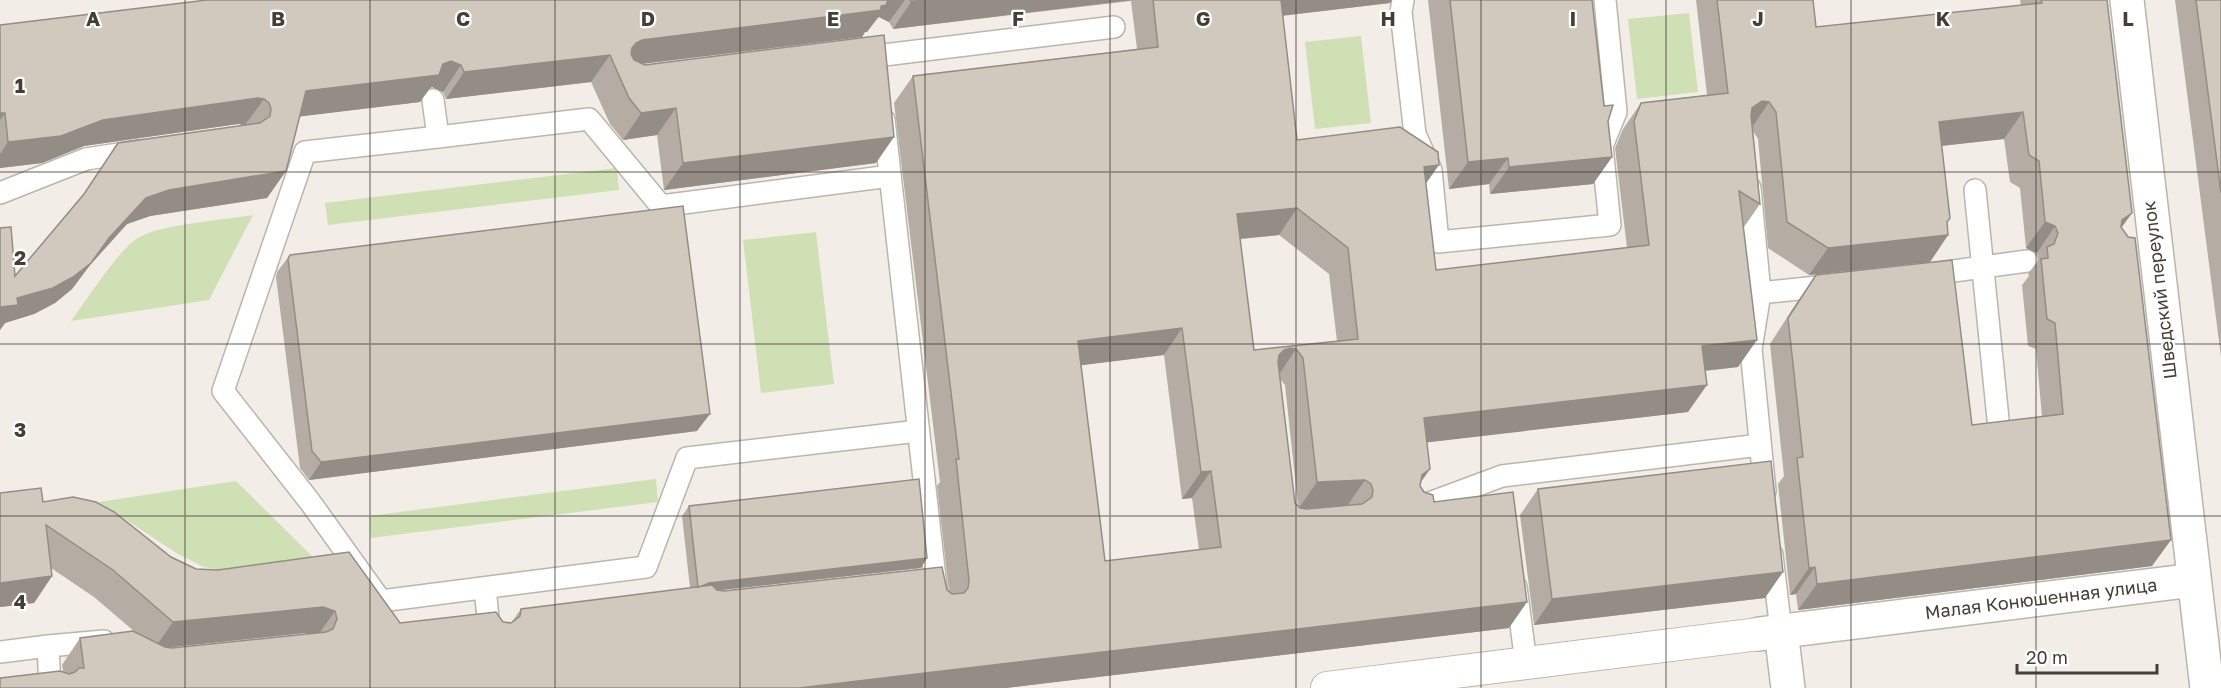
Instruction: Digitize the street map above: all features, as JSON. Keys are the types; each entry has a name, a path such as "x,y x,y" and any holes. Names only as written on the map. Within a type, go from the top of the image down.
{"street":[{"name":"Шведский переулок","path":"2127,0 2145,249 2194,580"},
{"name":"Малая Конюшенная улица","path":"1327,688 1381,685 1526,663 2194,580"},
{"path":"2194,580 2207,688"},
{"path":"1770,633 1788,688"}],"lane":[{"path":"1403,0 1401,12 1415,134 1431,170 1438,242 1610,225 1602,146 1616,112 1605,0"},
{"path":"881,77 878,48 1114,27"},
{"path":"881,99 918,431 926,580 938,609"},
{"path":"434,100 438,138"},
{"path":"890,176 661,207 589,119 305,152 223,391 310,502 381,601 646,567 687,458 918,431"},
{"path":"0,193 86,159 157,149"},
{"path":"1747,163 1760,293 1751,349 1768,515"},
{"path":"1975,190 1998,419"},
{"path":"1900,278 2027,261"},
{"path":"1760,293 1855,283"},
{"path":"1413,509 1503,486 1760,445"},
{"path":"1770,538 1770,633"},
{"path":"1514,572 1526,663"},
{"path":"485,588 490,637"},
{"path":"0,652 108,641 125,649"},
{"path":"48,646 50,688"}],"green space":[{"path":"1689,13 1698,92 1637,99 1628,19"},
{"path":"1361,36 1371,123 1315,129 1305,42"},
{"path":"617,168 619,190 328,225 325,203"},
{"path":"253,215 209,300 71,321 112,264 138,238 161,229"},
{"path":"816,232 834,384 761,393 743,240"},
{"path":"656,479 658,502 371,538 369,516"},
{"path":"236,481 316,560 230,572 204,567 178,554 99,502"}],"building":[{"path":"207,0 888,0 886,5 881,6 881,10 642,40 632,48 631,54 634,60 645,65 884,35 894,137 683,163 676,108 641,113 629,98 610,55 464,72 461,65 451,61 443,64 439,75 306,91 286,171 169,190 146,198 109,238 91,263 73,277 53,288 17,298 18,305 0,307 0,228 11,227 15,276 84,194 118,143 260,123 270,116 271,109 269,103 264,99 257,98 103,120 61,136 8,142 5,113 0,113 0,25"},
{"path":"1153,0 1281,0 1297,140 1400,127 1438,152 1439,165 1424,167 1436,270 1649,245 1634,121 1641,103 1728,93 1717,0 1813,0 1816,27 2042,3 2041,0 2107,0 2132,213 2122,220 2121,227 2128,237 2135,238 2171,540 1817,584 1815,567 1809,568 1797,458 1803,457 1788,318 1816,275 1952,260 1972,425 2063,414 2055,323 2047,319 2041,259 2048,258 2047,247 2054,244 2058,233 2055,226 2045,222 2039,161 2029,155 2023,112 1939,122 1950,218 1947,222 1948,235 1828,248 1787,222 1776,112 1769,102 1762,101 1752,108 1751,115 1760,204 1739,191 1757,340 1702,346 1707,385 1424,418 1430,469 1422,475 1420,486 1424,492 1433,495 1434,502 1513,492 1527,602 799,688 0,688 0,678 60,671 69,674 79,668 84,668 80,638 133,631 165,647 172,648 326,632 333,629 337,619 335,611 323,607 173,622 113,570 46,525 52,576 0,583 0,493 41,488 43,502 73,497 96,502 114,512 171,557 196,569 218,570 349,552 400,623 496,612 503,622 511,623 520,616 521,609 712,585 717,590 724,591 942,567 947,590 952,594 964,593 969,581 956,459 959,459 913,76 1158,47","holes":["1297,208 1348,248 1358,339 1254,350 1237,214","1182,328 1201,472 1211,471 1221,547 1105,561 1078,341","1296,349 1303,358 1317,482 1365,480 1371,484 1373,490 1372,497 1362,504 1307,509 1300,508 1295,503 1278,362 1279,355 1284,350"]},
{"path":"1450,0 1592,0 1604,106 1613,105 1608,121 1612,157 1509,167 1508,158 1468,162"},
{"path":"2196,0 2221,0 2221,193"},
{"path":"683,206 710,414 321,462 312,451 288,259 290,255"},
{"path":"1771,461 1783,572 1552,599 1538,489"},
{"path":"919,479 927,558 709,583 698,587 689,506"}]}
